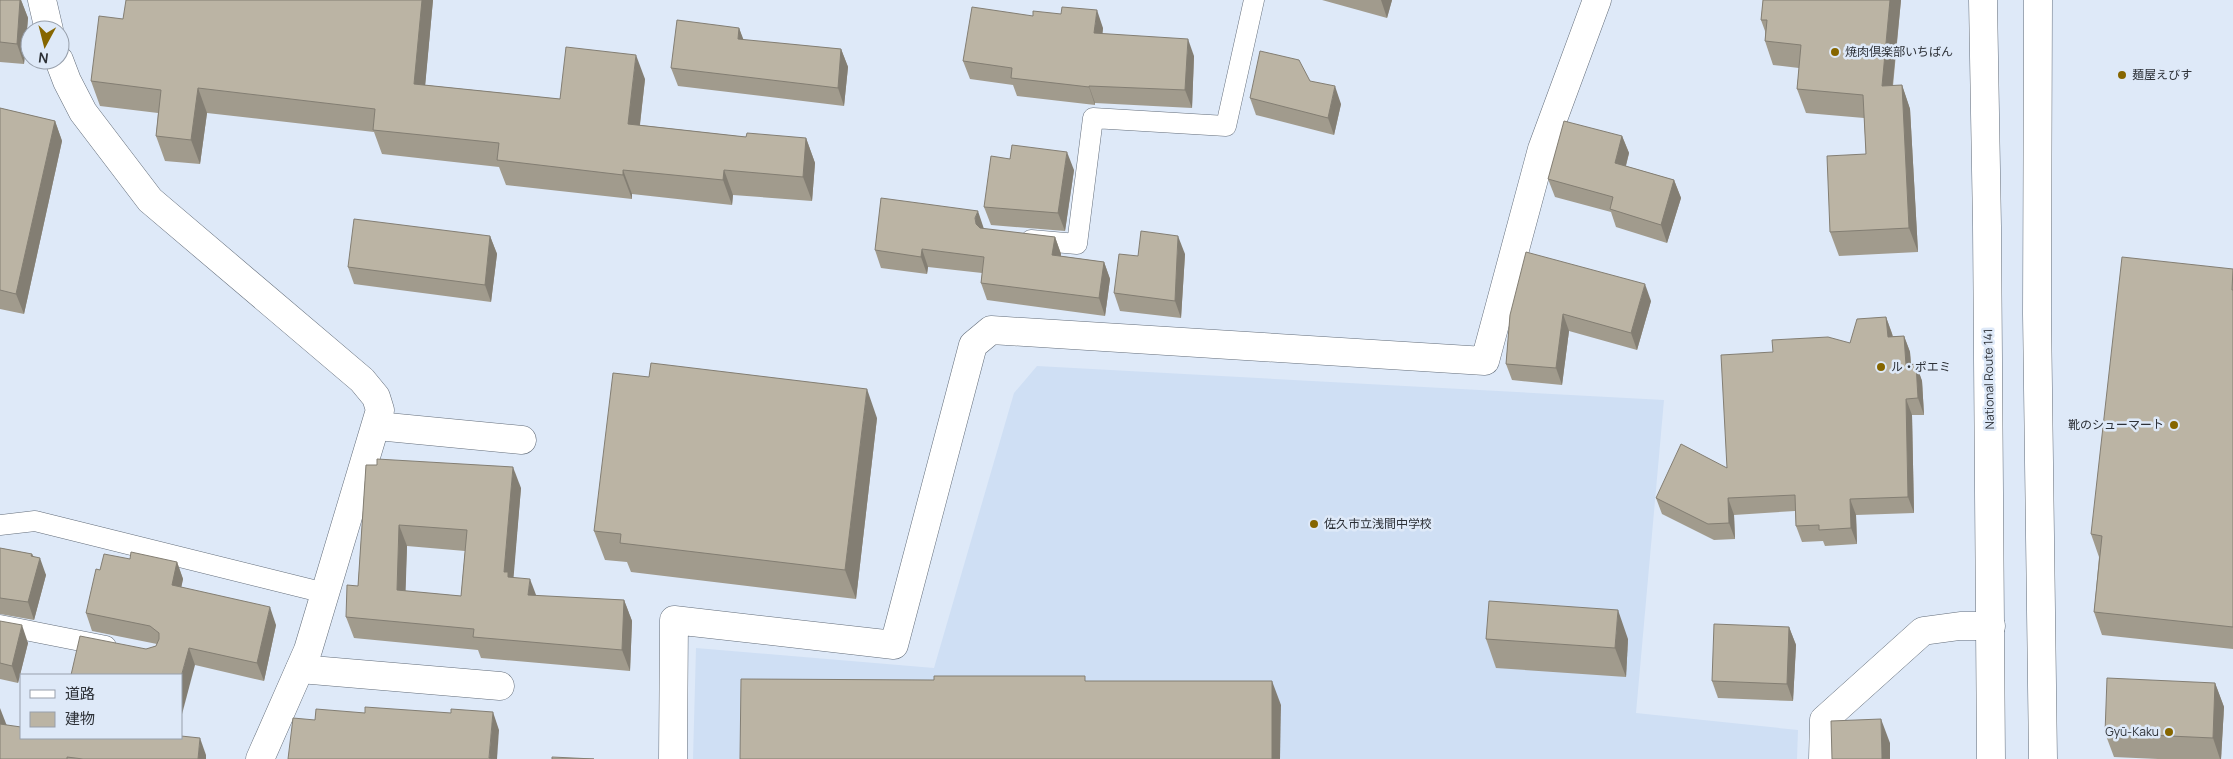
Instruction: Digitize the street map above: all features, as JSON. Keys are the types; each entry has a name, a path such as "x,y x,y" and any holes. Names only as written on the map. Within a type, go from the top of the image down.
{"main road":[{"path":"42,0 47,20"},
{"path":"673,759 674,620 894,645 973,344 991,330 1485,361 1542,149 1597,0"},
{"name":"National Route 141","path":"1983,0 1991,626 1990,759"},
{"path":"2038,0 2037,314 2042,759"},
{"path":"64,70 84,112 150,200 362,380 376,397 380,410 377,426 308,650 260,759"},
{"path":"377,426 522,440"},
{"path":"1823,759 1824,720 1923,631 1960,626 1991,626"},
{"path":"300,669 500,686"}],"lane":[{"path":"1012,238 1077,244 1093,118 1226,126 1254,0"},
{"path":"0,524 35,521 325,594"},
{"path":"0,625 125,650"}],"shaded area":[{"name":"佐久市立浅間中学校","path":"1037,366 1664,400 1636,713 1798,730 1797,759 693,759 696,648 934,668 1014,393"}],"building":[{"path":"0,0 20,0 17,44 0,42"},
{"path":"126,0 422,0 414,84 560,99 566,47 636,55 628,124 746,137 747,133 806,138 803,177 724,170 723,180 623,170 623,175 497,160 499,143 373,130 375,109 198,88 191,140 156,136 161,90 91,81 99,16 123,19"},
{"path":"1763,0 1890,0 1882,86 1902,85 1909,228 1830,232 1827,156 1866,154 1863,95 1797,89 1801,45 1765,41 1767,20 1761,20"},
{"path":"972,7 1033,16 1033,11 1061,14 1062,7 1097,10 1094,33 1188,39 1185,90 1089,87 1011,78 1012,68 963,61"},
{"path":"677,20 739,28 738,39 841,49 838,88 671,68"},
{"path":"1260,51 1299,60 1310,81 1335,86 1328,118 1250,98"},
{"path":"0,108 55,121 16,294 0,290"},
{"path":"1564,121 1622,136 1615,163 1674,180 1661,225 1610,209 1613,197 1548,179"},
{"path":"1012,145 1067,152 1058,213 984,207 991,156 1010,159"},
{"path":"881,198 978,211 975,218 976,224 980,228 1055,237 1052,255 1104,262 1099,298 981,283 984,257 922,249 921,257 875,250"},
{"path":"354,219 490,236 485,285 348,267"},
{"path":"1141,231 1178,236 1175,301 1114,293 1119,254 1138,256"},
{"path":"1526,252 1645,284 1631,333 1563,314 1556,368 1506,364 1510,315"},
{"name":"靴のシューマート","path":"2122,257 2233,269 2233,627 2094,612 2102,536 2091,534"},
{"path":"1886,317 1888,337 1904,336 1906,365 1916,364 1918,398 1906,399 1908,497 1850,499 1851,528 1819,530 1819,525 1796,526 1795,495 1728,498 1729,523 1708,524 1656,498 1681,444 1727,468 1721,355 1773,352 1772,340 1828,337 1850,343 1857,319"},
{"path":"651,363 867,389 845,570 620,543 621,534 594,531 613,373 649,377"},
{"path":"377,459 513,467 504,572 508,572 508,577 530,579 528,595 624,600 622,650 473,637 474,629 346,617 347,585 358,586 366,465 377,465","holes":["399,525 467,530 461,596 397,590"]},
{"path":"0,548 32,554 31,556 40,558 28,602 0,598"},
{"path":"131,552 177,562 172,585 270,607 257,663 189,648 182,674 71,674 80,636 146,649 156,646 159,633 150,626 86,613 96,569 100,570 104,554 130,559"},
{"path":"1489,601 1618,610 1615,648 1486,639"},
{"path":"0,621 22,625 12,666 0,663"},
{"path":"1714,624 1789,627 1787,684 1712,681"},
{"path":"934,676 1085,676 1085,681 1272,681 1272,759 740,759 741,679 934,680"},
{"path":"2107,678 2215,683 2213,738 2105,733"},
{"path":"365,707 451,713 451,709 493,712 489,758 494,759 288,759 293,718 315,720 316,709 365,713"},
{"path":"1881,719 1882,759 1832,759 1831,721"},
{"path":"0,724 20,727 20,739 182,739 182,736 200,738 198,759 83,759 67,757 67,759 0,759"},
{"path":"552,757 594,759 552,759"}],"place":[{"name":"焼肉倶楽部いちばん","path":"1835,52"},
{"name":"麺屋えびす","path":"2122,75"},
{"name":"ル・ポエミ","path":"1881,367"},
{"name":"靴のシューマート","path":"2174,425"},
{"name":"佐久市立浅間中学校","path":"1314,524"},
{"name":"Gyū-Kaku","path":"2169,732"}]}
